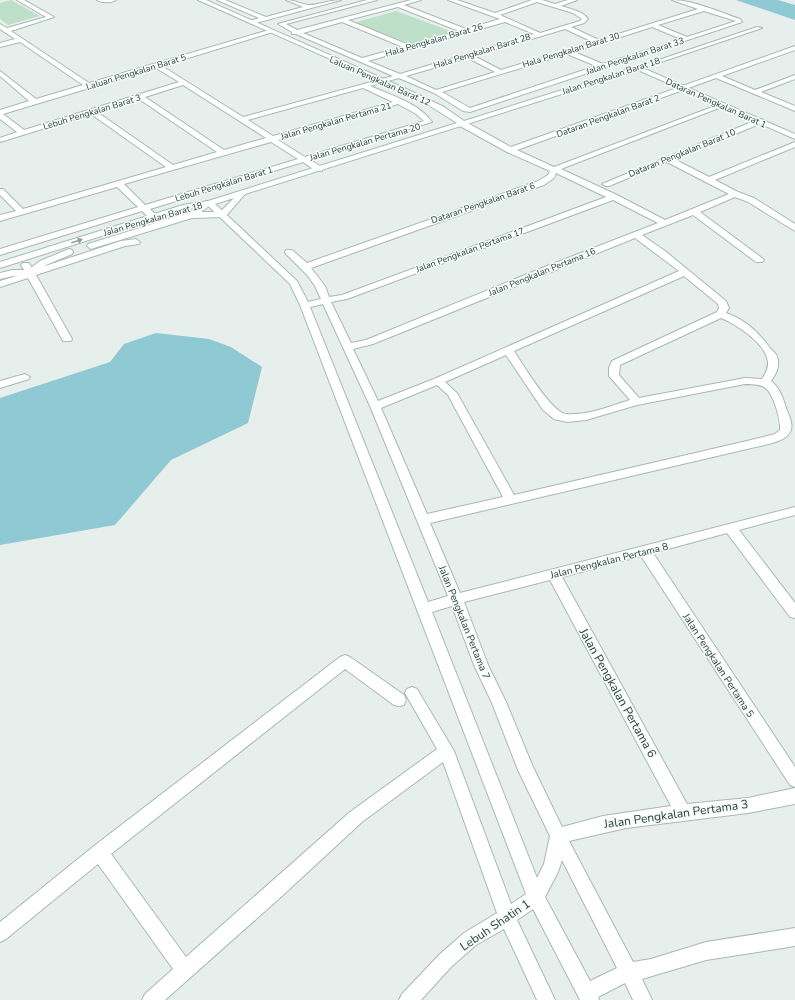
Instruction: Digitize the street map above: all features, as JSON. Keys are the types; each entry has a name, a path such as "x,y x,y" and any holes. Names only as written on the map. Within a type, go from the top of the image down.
{"street":[{"path":"7,30 51,17 20,0"},
{"path":"100,0 113,0"},
{"name":"Laluan Pengkalan Barat 12","path":"201,0 414,94 441,109 463,124 510,150 614,197 664,223"},
{"path":"220,0 264,18"},
{"path":"289,0 308,8"},
{"path":"252,22 338,0"},
{"path":"374,0 281,24 296,32 436,92"},
{"path":"281,36 418,0"},
{"path":"451,0 495,15 538,34"},
{"path":"469,0 504,12"},
{"path":"495,15 537,0 555,6 574,0"},
{"name":"Jalan Pengkalan Barat 33","path":"436,92 466,109 474,109 739,22 738,20 675,0"},
{"path":"398,5 465,31"},
{"name":"Hala Pengkalan Barat 28","path":"241,120 469,56 582,22 585,19 581,15 555,6"},
{"name":"Hala Pengkalan Barat 30","path":"436,92 705,9"},
{"path":"342,20 409,47"},
{"name":"Hala Pengkalan Barat 26","path":"363,60 506,20"},
{"path":"652,25 688,39"},
{"path":"0,26 89,86"},
{"path":"565,26 598,42"},
{"name":"Jalan Pengkalan Barat 18","path":"0,266 153,217 209,203 463,124 759,28"},
{"name":"Laluan Pengkalan Barat 5","path":"0,112 271,31"},
{"path":"0,45 20,40"},
{"name":"Dataran Pengkalan Barat 2","path":"510,150 795,48"},
{"path":"567,51 603,67"},
{"path":"469,56 501,72"},
{"path":"156,65 319,169"},
{"name":"Dataran Pengkalan Barat 1","path":"638,68 795,137"},
{"path":"0,73 35,102"},
{"path":"716,76 795,109"},
{"path":"754,92 795,77"},
{"path":"0,83 9,80"},
{"name":"Lebuh Pengkalan Barat 3","path":"0,140 184,83"},
{"path":"363,86 399,102"},
{"path":"140,97 223,153"},
{"name":"Jalan Pengkalan Pertama 20","path":"305,160 424,125 428,122 426,118 399,102"},
{"name":"Jalan Pengkalan Pertama 21","path":"272,139 399,102"},
{"name":"Dataran Pengkalan Barat 6","path":"305,267 541,183 551,176 555,170 722,105"},
{"path":"92,112 172,168"},
{"path":"0,115 23,133"},
{"name":"Dataran Pengkalan Barat 10","path":"606,184 759,122"},
{"path":"0,218 272,139"},
{"path":"709,180 795,144"},
{"path":"668,159 735,194 751,200 795,228"},
{"name":"Lebuh Pengkalan Barat 1","path":"0,252 305,160"},
{"path":"119,184 160,224"},
{"path":"0,191 22,212"},
{"path":"192,215 222,215 244,192"},
{"name":"Jalan Pengkalan Pertama 16","path":"349,347 369,342 545,270 694,212 735,194"},
{"name":"Jalan Pengkalan Pertama 17","path":"305,306 344,297 614,197"},
{"path":"209,203 294,283 305,306 536,897 588,997 628,972 651,968 706,951 795,937"},
{"name":"Jalan Pengkalan Barat 18","path":"29,271 68,252 192,215 209,203"},
{"path":"694,212 759,260"},
{"path":"636,235 662,253 723,303 724,308 721,314 616,363 614,368 614,376 637,402"},
{"path":"0,284 29,271 124,243 136,242"},
{"path":"53,249 31,259 29,271 67,339"},
{"name":"Jalan Pengkalan Pertama 7","path":"289,252 305,267 323,289 326,301 349,347 375,406 456,599 481,665 499,702 526,770 558,836 643,1000"},
{"path":"0,266 29,271"},
{"path":"0,274 29,271"},
{"path":"375,406 438,381 685,272"},
{"path":"721,314 734,319 747,327 764,344 773,359 772,372 764,383"},
{"path":"422,520 779,437 785,432 786,426 775,390 764,383 745,381 637,402 586,416 567,418 558,416 547,407 508,350"},
{"path":"0,384 25,377"},
{"path":"438,381 452,393 510,499"},
{"name":"Jalan Pengkalan Pertama 8","path":"424,609 456,599 795,511"},
{"path":"730,529 795,613"},
{"name":"Jalan Pengkalan Pertama 5","path":"644,550 795,780"},
{"name":"Jalan Pengkalan Pertama 6","path":"554,574 683,812"},
{"path":"0,933 100,852 345,661 406,697 446,751 507,917 546,1000"},
{"path":"151,1000 356,817 446,751"},
{"name":"Jalan Pengkalan Pertama 3","path":"558,836 585,827 683,812 743,806 795,796"},
{"name":"Lebuh Shatin 1","path":"408,1000 446,960 470,939 507,917 536,897 552,866 558,836"},
{"path":"100,852 184,970"}],"green space":[{"path":"11,0 40,16 8,25 0,19 0,3"},
{"path":"396,11 453,32 411,44 353,23"}],"water":[{"path":"736,0 778,0 795,5 795,20"},
{"path":"156,333 209,339 231,347 262,367 248,423 171,460 115,525 0,545 0,398 110,362 124,344"}]}
